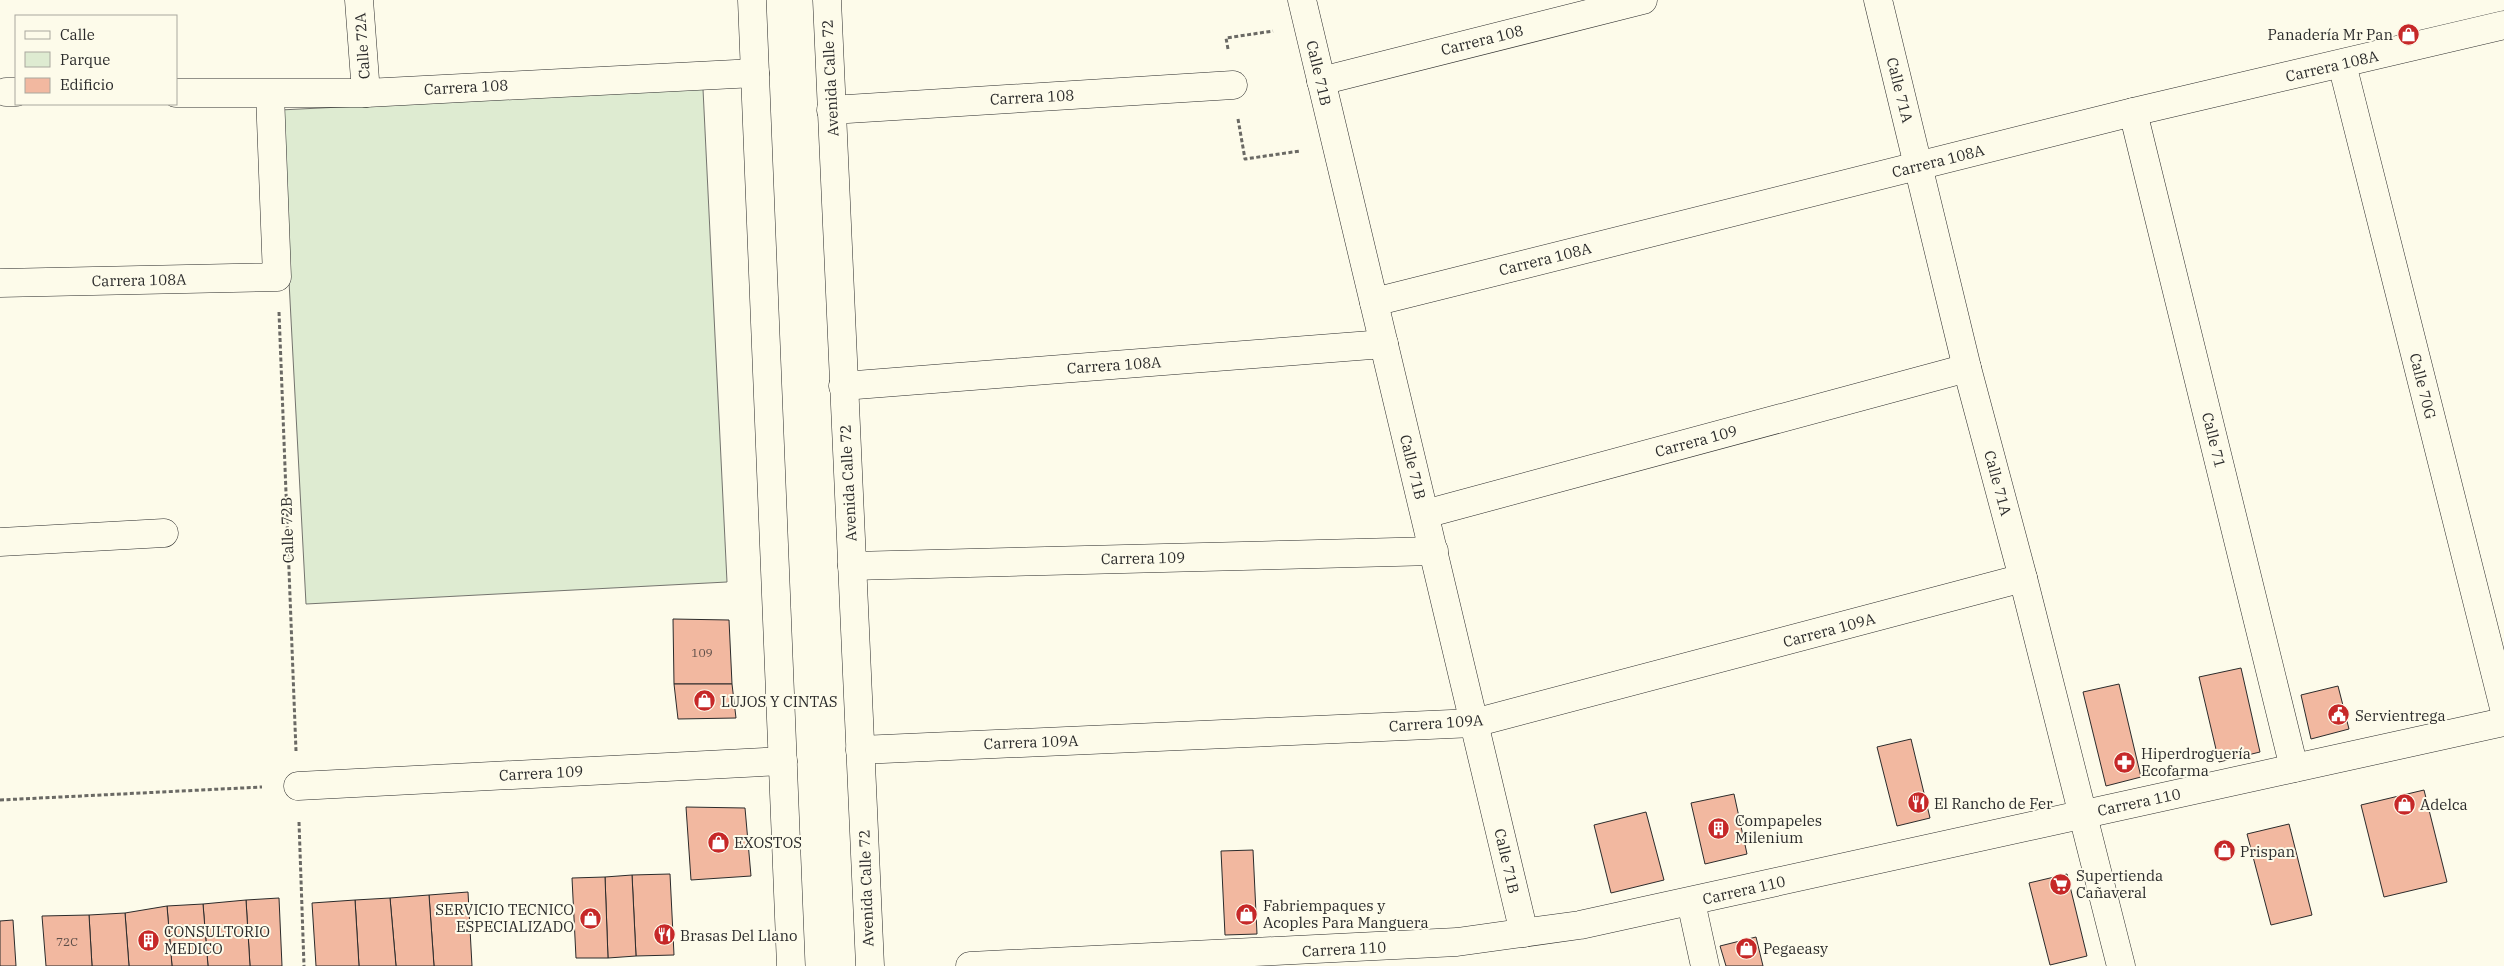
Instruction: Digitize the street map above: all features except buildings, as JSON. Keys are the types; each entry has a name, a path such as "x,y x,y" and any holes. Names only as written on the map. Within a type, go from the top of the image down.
{"street":[{"name":"Calle 72A","path":"360,0 366,93"},
{"path":"752,0 792,966"},
{"name":"Avenida Calle 72","path":"826,0 870,966"},
{"name":"Calle 71B","path":"1302,0 1524,933"},
{"name":"Carrera 108","path":"1322,81 1643,0"},
{"name":"Calle 71A","path":"1878,0 1967,368 2023,578 2121,966"},
{"name":"Carrera 108A","path":"1374,302 2133,112 2342,64 2504,24"},
{"name":"Calle 70G","path":"2342,64 2504,708"},
{"name":"Carrera 108","path":"178,93 366,93 755,73"},
{"name":"Carrera 108","path":"832,110 1233,85"},
{"path":"270,94 277,277"},
{"name":"Calle 71","path":"2133,112 2294,768"},
{"name":"Carrera 108A","path":"0,282 277,277"},
{"name":"Carrera 108A","path":"843,386 1384,344"},
{"name":"Carrera 109","path":"1425,514 1967,368"},
{"path":"0,542 164,533"},
{"name":"Carrera 109","path":"852,566 1434,551"},
{"name":"Carrera 109A","path":"860,750 1474,723 2023,578"},
{"name":"Carrera 110","path":"970,966 1399,946 1457,942 1580,925 2504,722"},
{"name":"Carrera 109","path":"298,786 783,761"},
{"path":"1690,902 1705,966"}],"path":[{"name":"Calle 72B","path":"277,277 304,966"},
{"path":"0,800 298,786"}],"green space":[{"path":"703,89 727,582 306,604 280,110"}],"place":[{"name":"Panadería Mr Pan","path":"2409,34"},
{"name":"LUJOS Y CINTAS","path":"705,701"},
{"name":"Servientrega","path":"2339,715"},
{"name":"Hiperdroguería Ecofarma","path":"2125,762"},
{"name":"El Rancho de Fer","path":"1918,803"},
{"name":"Adelca","path":"2404,804"},
{"name":"Compapeles Milenium","path":"1719,829"},
{"name":"EXOSTOS","path":"718,842"},
{"name":"Prispan","path":"2224,851"},
{"name":"Supertienda Cañaveral","path":"2060,884"},
{"name":"Fabriempaques y Acoples Para Manguera","path":"1247,914"},
{"name":"SERVICIO TECNICO ESPECIALIZADO","path":"590,918"},
{"name":"Brasas Del Llano","path":"664,935"},
{"name":"CONSULTORIO MEDICO","path":"148,940"},
{"name":"Pegaeasy","path":"1747,948"}]}
